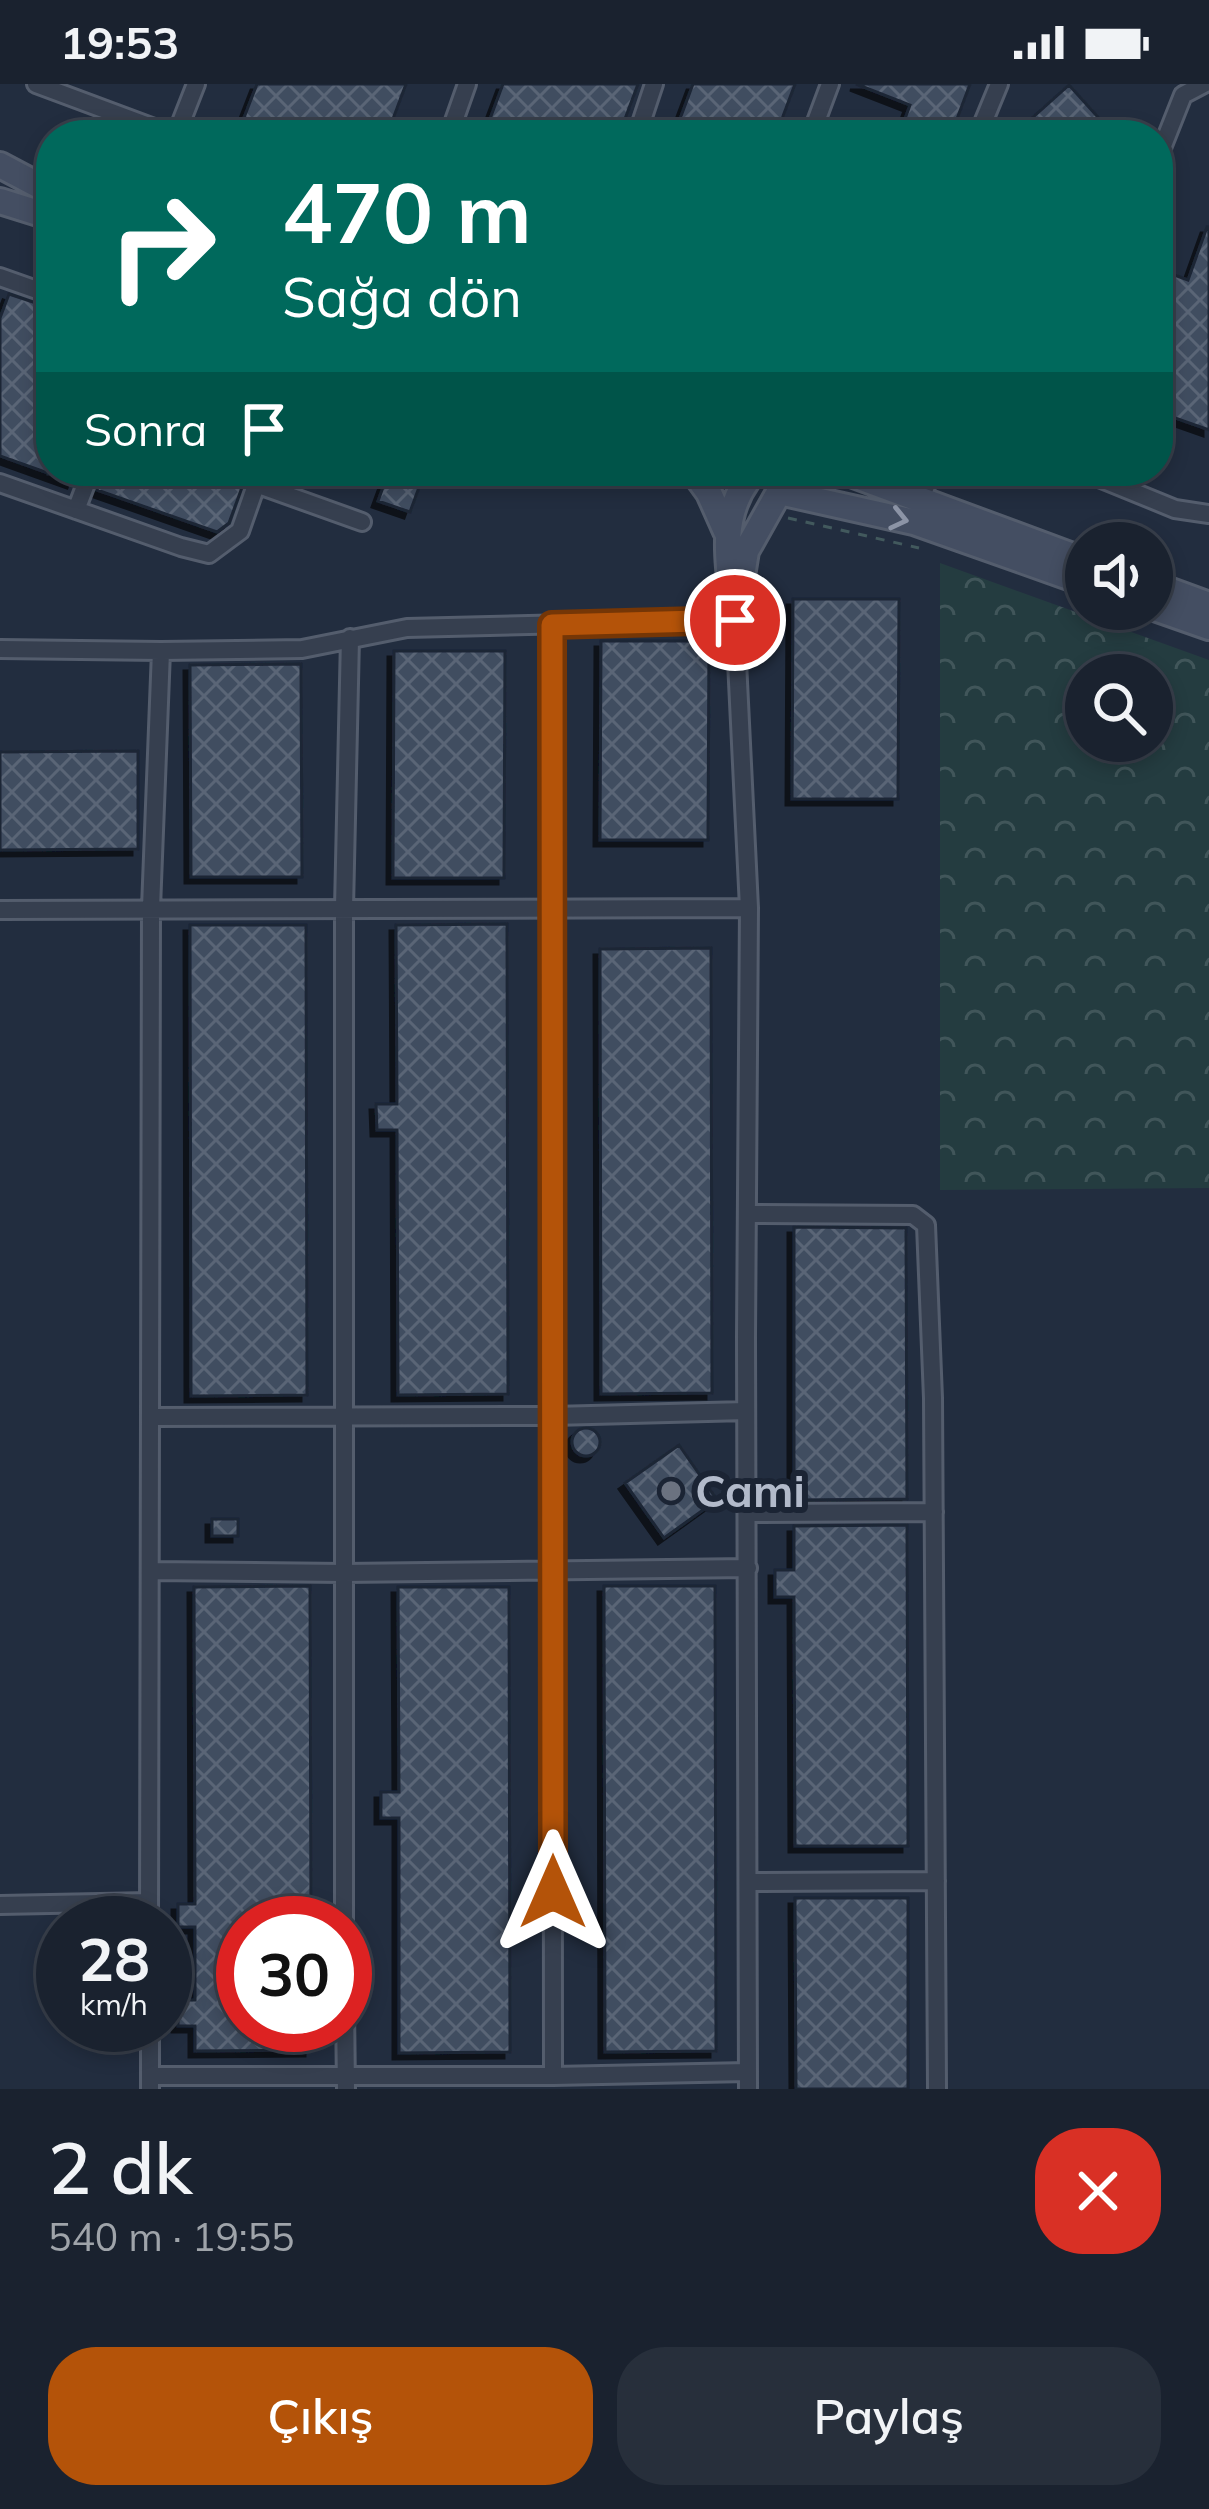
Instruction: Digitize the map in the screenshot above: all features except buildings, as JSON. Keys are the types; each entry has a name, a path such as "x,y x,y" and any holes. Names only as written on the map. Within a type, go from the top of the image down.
{"street":[{"path":"36,84 134,120"},
{"path":"181,120 196,84"},
{"path":"454,120 467,84"},
{"path":"642,120 655,84"},
{"path":"817,120 830,84"},
{"path":"985,120 999,84"},
{"path":"1173,120 1183,95 1204,84"},
{"path":"0,165 36,184"},
{"path":"0,201 36,212"},
{"path":"0,277 36,290"},
{"path":"0,484 209,554 240,531 255,486"},
{"path":"76,510 85,486"},
{"path":"277,486 362,522"},
{"path":"150,2082 553,2076 748,2080 749,908 726,531 704,486"},
{"path":"726,531 739,486"},
{"path":"757,486 776,500 914,522 1065,576"},
{"path":"735,620 746,551 776,500 796,486"},
{"path":"883,486 1065,553"},
{"path":"890,486 896,491"},
{"path":"920,501 926,486"},
{"path":"1119,486 1175,509 1209,514"},
{"path":"1173,592 1209,605"},
{"path":"1173,614 1209,627"},
{"path":"0,649 302,649 407,628 735,620"},
{"path":"552,625 553,2076"},
{"path":"344,1896 344,908 350,638"},
{"path":"149,1896 151,908 161,651"},
{"path":"0,910 749,908"},
{"path":"747,1214 913,1215 926,1225 933,1398 937,2089"},
{"path":"150,1417 746,1411"},
{"path":"747,1513 934,1512"},
{"path":"150,1571 748,1568"},
{"path":"748,1882 936,1881"},
{"path":"0,1905 36,1904"},
{"path":"346,2052 346,2082"}],"path":[{"path":"776,500 846,533 926,549"}],"green space":[{"path":"940,563 1065,608 1065,630 1126,630 1209,660 1209,1188 940,1190"}],"place":[{"name":"Cami","path":"671,1491"}],"route":[{"path":"553,1892 552,625 735,620"}]}
